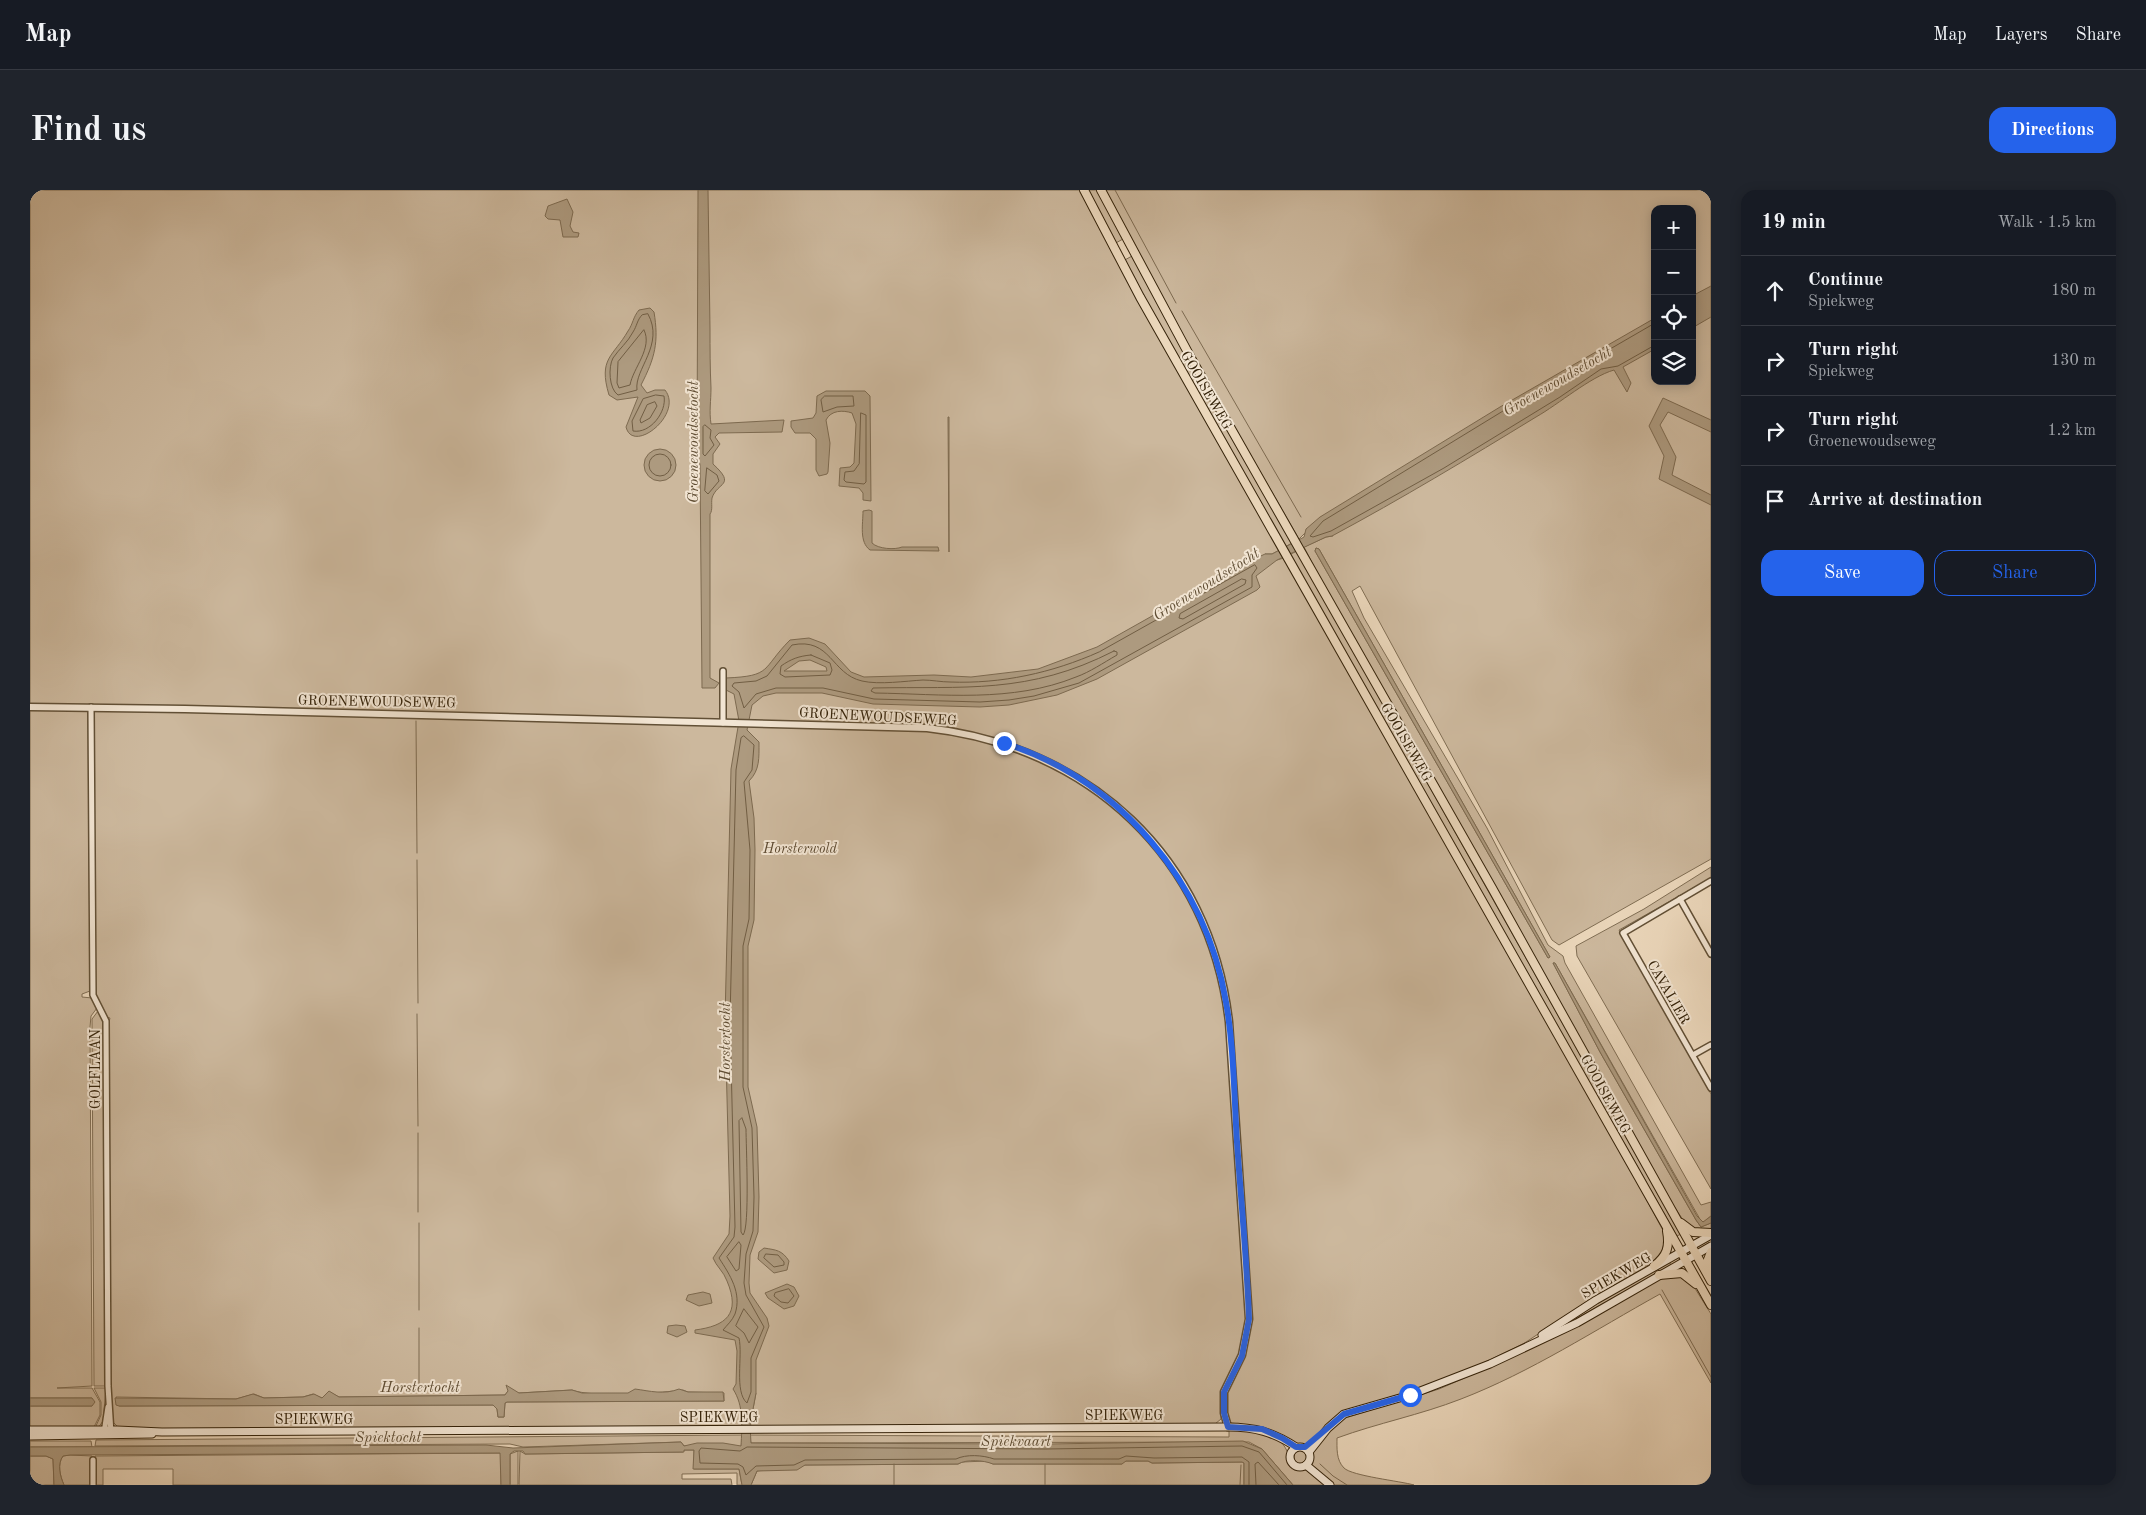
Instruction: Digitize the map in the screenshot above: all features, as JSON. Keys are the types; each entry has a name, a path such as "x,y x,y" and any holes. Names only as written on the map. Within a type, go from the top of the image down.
{"highway":[{"name":"GOOISEWEG","path":"1084,190 1140,298 1711,1305"},
{"name":"GOOISEWEG","path":"1101,190 1148,281 1492,888 1711,1281"},
{"path":"1675,1218 1693,1232 1711,1234"},
{"path":"1654,1266 1666,1254 1668,1247 1666,1224"},
{"path":"1711,1252 1708,1262 1711,1276"},
{"path":"1659,1275 1682,1273 1703,1290"}],"main road":[{"name":"SPIEKWEG","path":"1536,1340 1596,1300 1711,1234"},
{"name":"SPIEKWEG","path":"1307,1450 1344,1414 1447,1382 1490,1364 1536,1340 1577,1323 1711,1246"},
{"name":"SPIEKWEG","path":"30,1430 162,1432 1228,1427 1256,1428 1274,1434 1293,1450"},
{"name":"SPIEKWEG","path":"30,1436 108,1432"},
{"path":"1308,1463 1299,1467 1293,1465 1290,1459 1293,1450 1307,1450 1308,1463 1330,1485"}],"street":[{"path":"723,671 723,723"},
{"name":"GROENEWOUDSEWEG","path":"30,707 927,728 964,733 1018,748 1065,770 1099,792 1137,825 1174,870 1202,919 1215,953 1229,1022 1249,1319 1242,1356 1224,1392 1224,1413 1228,1427"},
{"name":"GOLFLAAN","path":"90,707 93,996 106,1021 108,1432"},
{"path":"1711,881 1680,899 1711,954"},
{"name":"CAVALIER","path":"1680,899 1623,933 1711,1088"},
{"path":"1693,1055 1711,1045"},
{"name":"GROENEWOUDSEWEG","path":"1220,1427 1224,1413"},
{"path":"93,1460 93,1485"}],"green space":[{"name":"Horsterwold","path":"30,190 1080,190 1146,315 1280,550 1272,554 1265,554 1277,560 1284,558 1611,1134 1666,1236 1667,1245 1657,1260 1594,1297 1523,1344 1468,1370 1423,1387 1344,1411 1336,1416 1306,1445 1296,1445 1263,1427 1231,1423 1221,1400 1221,1419 1215,1424 755,1426 750,1425 756,1393 734,1389 740,1402 743,1425 734,1427 158,1430 119,1428 113,1422 110,1389 108,1026 110,1018 106,1017 95,994 94,714 88,713 90,991 82,994 82,997 92,998 97,1008 91,1016 90,1027 92,1386 57,1388 92,1388 100,1402 100,1415 93,1429 30,1429 30,1406 92,1406 92,1398 30,1398","holes":["572,1390 627,1394 683,1390 688,1392 724,1393 724,1401 507,1402 505,1403 504,1417 498,1417 497,1409 493,1405 119,1406 116,1397 236,1399 254,1394 264,1398 303,1397 313,1394 322,1398 331,1393 339,1397 505,1395 508,1391 519,1393"]},
{"path":"1087,190 1097,190 1123,239 1114,244"},
{"path":"1104,190 1711,190 1711,859 1559,945 1552,940 1360,586 1352,591 1364,618 1487,828 1548,945 1563,956 1565,963 1701,1205 1711,1202 1711,1216 1704,1222 1701,1221 1555,963 1553,963 1600,1052 1696,1220 1701,1227 1711,1223 1711,1230 1701,1233 1685,1223 1672,1203 1319,576 1304,547 1326,537 1333,536 1322,516 1299,539 1167,310","holes":["1316,548 1319,549 1550,957 1548,958 1315,551"]},
{"path":"1132,256 1292,543 1285,547 1123,261"},
{"path":"1297,551 1681,1234 1677,1236 1289,555"},
{"path":"1711,867 1711,878 1619,930 1711,1094 1711,1189 1577,956 1576,946 1644,909"},
{"path":"98,1011 104,1020 106,1386 94,1386 92,1019"},
{"path":"1668,1260 1671,1265 1551,1333 1601,1298"},
{"path":"1676,1274 1691,1282 1711,1314 1711,1383 1660,1294 1562,1350 1487,1388 1446,1405 1337,1438 1338,1458 1344,1468 1366,1476 1414,1485 1293,1485 1262,1449 1249,1442 751,1443 749,1435 1229,1437 1229,1429 1236,1429 1261,1432 1277,1439 1287,1451 1289,1463 1298,1468 1305,1468 1312,1462 1311,1452 1331,1428 1345,1418 1439,1389 1490,1367 1664,1277"},
{"path":"94,1388 106,1388 103,1421 98,1428 95,1428 101,1415 101,1402"},
{"path":"743,1435 741,1447 684,1446 681,1442 523,1447 510,1444 95,1446 96,1440"},
{"path":"30,1441 91,1441 92,1447 30,1447"},
{"path":"684,1450 694,1450 694,1469 739,1469 742,1485 737,1485 737,1473 682,1474 682,1479 731,1479 732,1485 519,1485 520,1451 525,1454 683,1452"},
{"path":"1298,1450 1304,1450 1308,1457 1304,1464 1298,1464 1294,1460 1294,1454"},
{"path":"518,1451 518,1485 510,1485 510,1454"},
{"path":"501,1453 501,1485 173,1485 173,1469 103,1469 103,1485 95,1485 95,1456"},
{"path":"30,1456 46,1456 53,1459 54,1485 30,1485"},
{"path":"63,1456 92,1456 92,1485 64,1485 60,1474 60,1463"},
{"path":"987,1461 993,1464 1122,1464 1125,1461 1148,1461 1152,1463 1244,1462 1244,1485 751,1485 757,1471 805,1465 958,1464 962,1462"}],"water":[{"path":"698,190 708,190 711,424 784,420 782,432 719,433 715,437 720,444 713,454 713,464 724,476 725,480 714,493 710,514 710,678 719,683 715,688 702,688 700,465 697,450"},
{"path":"567,199 573,212 570,226 573,232 579,233 578,237 563,237 560,220 548,219 545,216 548,206"},
{"path":"1711,286 1711,317 1696,326 1696,295"},
{"path":"650,308 654,312 655,350 641,385 647,393 655,390 665,390 669,400 668,410 663,420 646,434 638,436 630,434 626,427 638,397 617,400 609,395 605,373 606,365 612,353 630,328 639,310"},
{"name":"Groenewoudsetocht","path":"1651,320 1651,351 1623,367 1631,383 1627,392 1614,370 1595,378 1545,412 1384,508 1332,536 1277,560 1256,576 1260,587 1257,590 1097,679 1057,695 1009,705 980,707 873,704 822,693 776,693 763,696 752,705 747,730 759,742 757,768 749,781 754,818 755,850 754,920 748,946 748,1087 757,1127 759,1197 758,1232 750,1255 749,1283 750,1293 767,1318 769,1326 756,1360 756,1393 750,1425 751,1443 1046,1444 1243,1441 1262,1449 1293,1485 1244,1485 1244,1463 1242,1462 1152,1463 1148,1461 1126,1461 1122,1464 993,1464 966,1461 958,1464 805,1465 797,1470 757,1471 751,1485 742,1485 739,1469 693,1469 694,1450 684,1450 684,1452 525,1454 523,1451 514,1451 510,1454 510,1485 501,1485 500,1453 70,1455 63,1456 60,1463 60,1474 64,1485 54,1485 53,1459 46,1456 30,1456 30,1447 486,1445 513,1448 681,1442 684,1446 697,1443 723,1443 741,1446 741,1409 733,1389 736,1384 737,1351 735,1340 695,1333 695,1330 715,1325 728,1316 732,1302 726,1278 713,1258 729,1234 730,1216 725,1019 731,769 739,721 734,694 726,690 726,678 759,673 765,669 790,640 809,638 825,644 851,672 864,677 934,675 971,677 1038,669 1097,647 1248,562 1265,554 1272,554 1304,537 1306,529 1320,517 1500,407","holes":["810,660 826,667 827,671 784,671 799,661"]},
{"path":"826,391 865,391 870,396 871,501 863,500 863,493 859,488 839,486 840,468 850,467 854,463 856,424 852,413 845,411 834,413 826,420 830,443 828,472 819,476 816,470 816,439 810,433 795,433 791,427 791,421 813,418 816,413 817,396"},
{"path":"1663,398 1711,420 1711,432 1668,412 1660,425 1676,457 1672,475 1711,495 1711,505 1659,479 1664,456 1649,426"},
{"path":"948,417 949,417 949,552"},
{"path":"660,449 666,450 671,454 675,459 675,471 671,476 666,480 660,481 654,480 649,476 645,471 644,465 645,459 649,454 654,450"},
{"path":"863,511 872,511 872,543 875,545 891,549 902,547 938,547 939,551 870,550 864,542 862,532"},
{"path":"1316,548 1319,549 1550,957 1548,958 1315,551"},
{"path":"1553,963 1555,963 1697,1216 1703,1222 1711,1216 1711,1223 1701,1227 1696,1220 1600,1052"},
{"path":"764,1248 775,1250 784,1255 789,1261 787,1270 774,1273 758,1259 759,1252"},
{"path":"787,1284 794,1287 799,1296 794,1306 784,1309 768,1298 765,1293"},
{"path":"703,1292 710,1294 712,1303 699,1306 686,1300 688,1295"},
{"path":"668,1326 685,1326 687,1332 677,1337 667,1333"},
{"path":"506,1385 519,1393 572,1390 582,1393 628,1393 635,1389 657,1392 679,1389 688,1392 723,1392 724,1401 507,1402 505,1403 504,1417 498,1417 497,1409 493,1405 119,1406 116,1405 115,1398 236,1399 253,1394 264,1398 303,1397 314,1394 322,1398 329,1391 339,1397 505,1395 508,1391"},
{"path":"30,1398 92,1398 95,1402 92,1406 30,1406"}],"waterway":[{"path":"1115,190 1176,303"},
{"path":"1182,311 1301,517"},
{"path":"416,721 417,853"},
{"path":"417,860 418,1003"},
{"path":"417,1014 418,1126"},
{"path":"418,1133 418,1212"},
{"path":"419,1223 419,1310"},
{"path":"1662,1290 1711,1377"},
{"name":"Horstertocht","path":"419,1328 419,1389"},
{"path":"894,1464 894,1485"},
{"path":"1045,1464 1045,1485"},
{"path":"1320,1464 1347,1485"},
{"path":"1240,1485 1241,1465"}],"route":[{"path":"1004,743 1050,762 1086,782 1137,825 1174,870 1202,919 1215,953 1229,1022 1249,1319 1242,1356 1224,1392 1224,1413 1228,1427 1262,1429 1296,1447 1305,1447 1344,1414 1410,1395"}],"water label":[{"name":"Spiektocht","path":"388,1437"},
{"name":"Spiekvaart","path":"1016,1441"}]}
